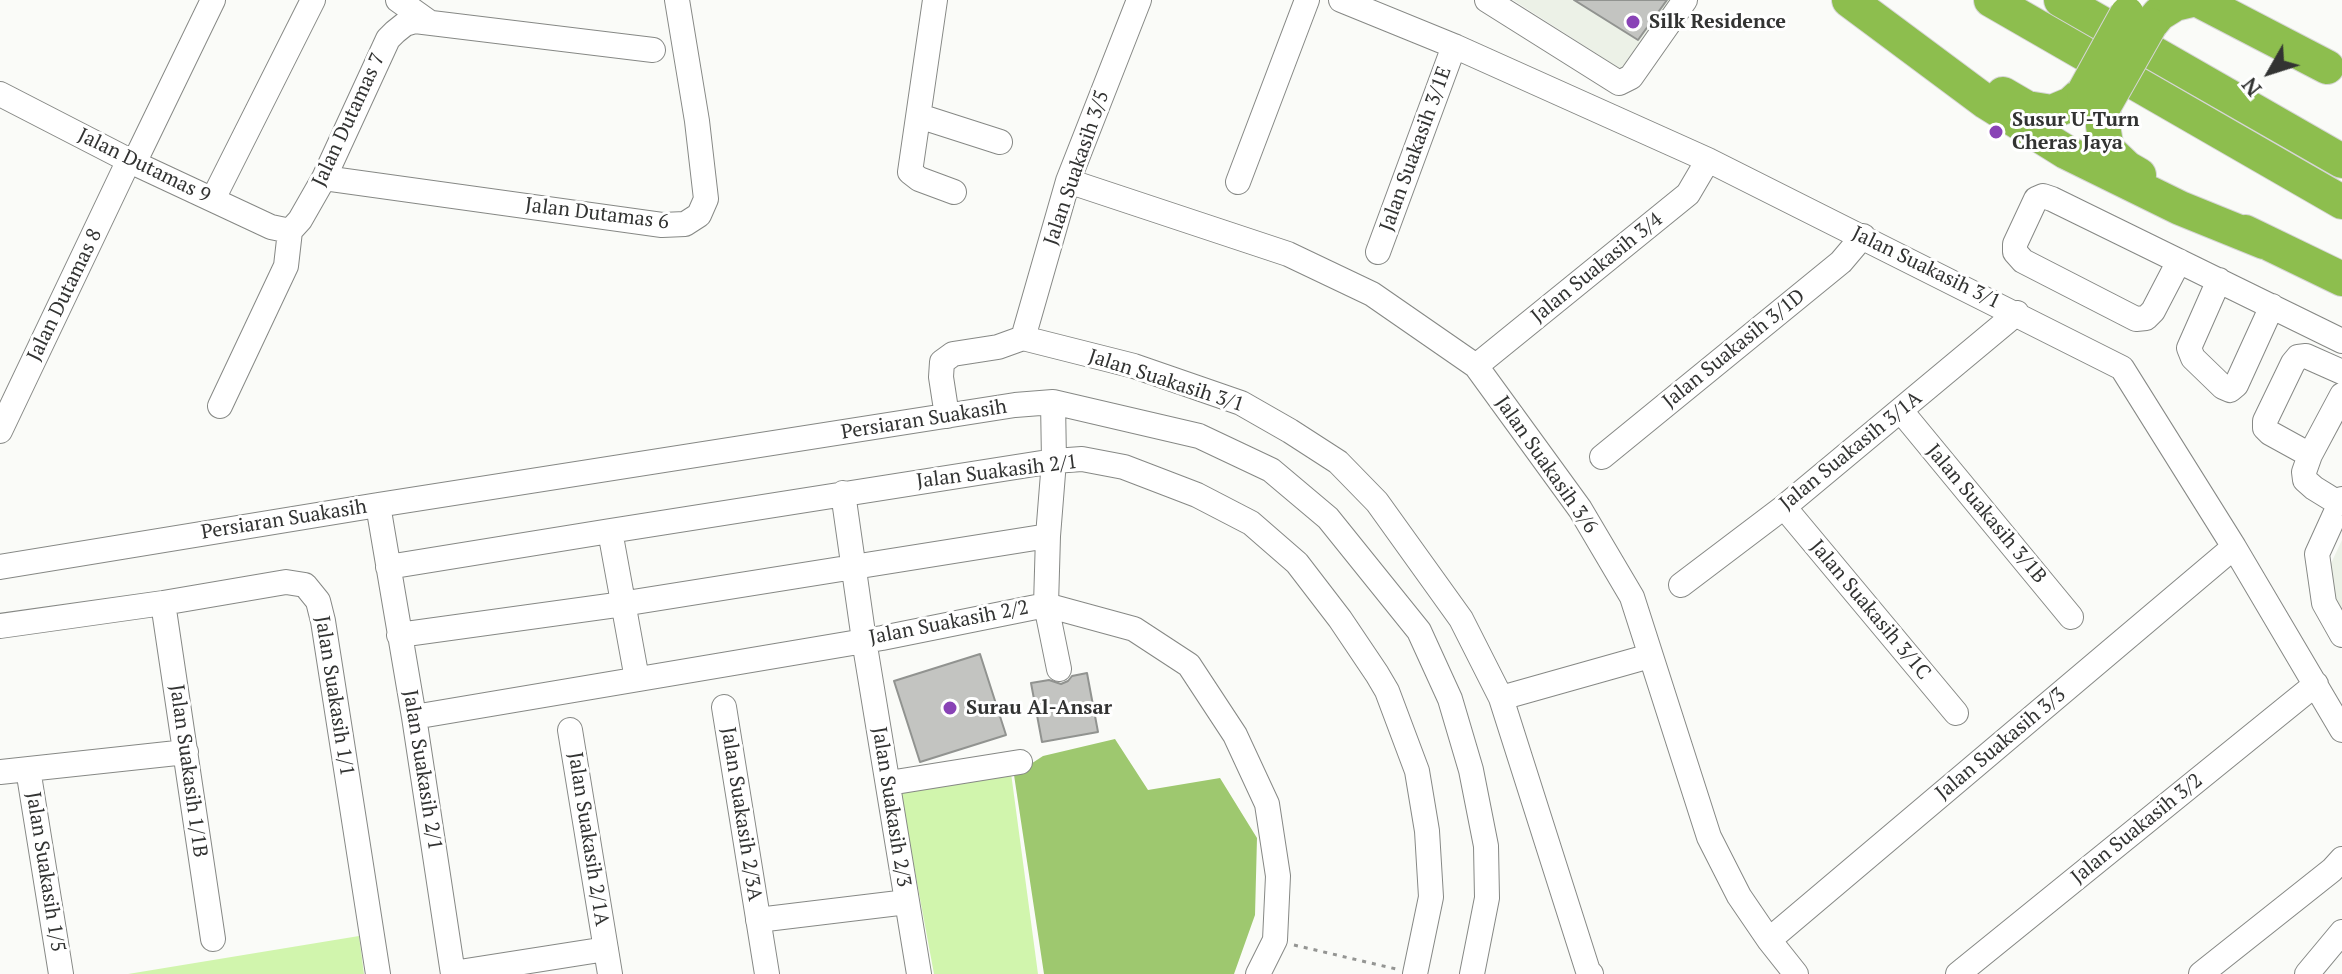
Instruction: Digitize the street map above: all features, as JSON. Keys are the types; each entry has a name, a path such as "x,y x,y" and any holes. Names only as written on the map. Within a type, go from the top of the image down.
{"highway":[{"path":"1849,0 1986,102 2066,152 2180,208 2264,242"},
{"path":"1991,0 2342,202"},
{"path":"2061,0 2342,161"},
{"path":"2335,72 2195,0 2175,4 2159,14 2137,13 2094,99 2107,149 2127,168 2264,242 2342,279"},
{"path":"2230,0 2335,72"},
{"path":"1881,23 2027,108 2052,112 2094,99"}],"street":[{"name":"Jalan Dutamas 8","path":"0,431 213,0"},
{"path":"213,199 313,0"},
{"path":"398,0 429,22"},
{"name":"Jalan Dutamas 6","path":"324,178 662,225 685,224 699,215 706,199 677,0"},
{"path":"935,0 910,172 919,179 954,192"},
{"name":"Jalan Suakasih 3/5","path":"1023,338 1068,181 1139,0"},
{"path":"1238,182 1307,0"},
{"name":"Jalan Suakasih 3/1","path":"1341,0 1454,46 1708,160 2122,368 2234,547 2342,730"},
{"path":"1487,0 1619,83 1631,77 1685,0"},
{"name":"Jalan Dutamas 7","path":"220,406 286,266 290,231 300,220 324,178 388,39 405,24 429,22 653,50"},
{"name":"Jalan Suakasih 3/1E","path":"1378,252 1454,46"},
{"name":"Jalan Dutamas 9","path":"0,94 132,162 271,227 290,231"},
{"path":"919,116 1000,142"},
{"name":"Jalan Suakasih 3/4","path":"1476,366 1688,194 1708,160"},
{"name":"Jalan Suakasih 3/6","path":"1068,181 1288,254 1372,294 1476,366 1580,509 1632,597 1709,837 1739,896 1796,974"},
{"path":"2179,261 2153,311 2146,318 2136,319 2023,261 2015,252 2015,244 2036,199 2043,196 2219,280 2342,341"},
{"name":"Jalan Suakasih 3/1D","path":"1602,457 1841,262 1863,236"},
{"path":"2219,280 2189,348 2193,358 2223,387 2230,390 2236,385 2272,306"},
{"name":"Jalan Suakasih 3/1A","path":"1681,585 1784,507 2017,313"},
{"path":"947,416 942,362 953,354 998,347 1023,338"},
{"name":"Jalan Suakasih 3/1","path":"1023,338 1134,366 1241,403 1338,462 1377,502 1461,619 1501,698 1591,974"},
{"path":"2310,455 2270,433 2265,428 2265,421 2298,357 2306,356 2342,372"},
{"path":"2342,395 2304,472 2305,480 2314,488 2341,502 2317,554 2324,603 2342,635"},
{"path":"1053,402 1054,461 1046,605 1059,669"},
{"name":"Persiaran Suakasih","path":"0,567 1015,405 1053,402 1199,436 1271,470 1328,518 1419,631 1450,699 1471,770 1486,846 1487,898 1472,974"},
{"name":"Jalan Suakasih 3/1B","path":"1901,411 2071,617"},
{"name":"Jalan Suakasih 2/1","path":"388,567 1054,461 1082,459 1124,467 1197,495 1251,523 1297,563 1340,619 1387,691 1417,771 1427,831 1431,897 1415,974"},
{"name":"Jalan Suakasih 2/3","path":"843,493 919,974"},
{"name":"Jalan Suakasih 2/1","path":"378,505 453,974"},
{"name":"Jalan Suakasih 3/1C","path":"1784,507 1956,713"},
{"path":"610,531 637,679"},
{"path":"399,635 1048,536"},
{"name":"Jalan Suakasih 3/3","path":"1769,940 2234,547"},
{"path":"2317,554 2342,565"},
{"name":"Jalan Suakasih 1/1","path":"0,626 286,582 305,585 318,601 323,621 378,974"},
{"name":"Jalan Suakasih 1/1B","path":"163,603 213,939"},
{"name":"Jalan Suakasih 2/2","path":"414,717 864,640 1046,605 1134,629 1189,665 1235,735 1267,804 1278,876 1275,940 1258,974"},
{"path":"1501,698 1650,656"},
{"name":"Jalan Suakasih 3/2","path":"1958,974 2316,684"},
{"name":"Jalan Suakasih 2/3A","path":"724,707 767,974"},
{"name":"Jalan Suakasih 2/1A","path":"570,730 610,974"},
{"path":"0,772 186,752"},
{"path":"889,783 1020,762"},
{"name":"Jalan Suakasih 1/5","path":"28,769 61,974"},
{"path":"2201,974 2342,859"},
{"name":"Jalan Suakasih 2/3A","path":"758,920 907,902"},
{"path":"2307,974 2342,932"},
{"name":"Jalan Suakasih 2/1A","path":"453,974 606,949"}],"path":[{"path":"1275,940 1415,974"}],"shaded area":[{"path":"1513,0 1681,0 1628,74"},
{"path":"2342,540 2342,627 2324,578"}],"green space":[{"path":"1115,739 1148,790 1220,778 1257,838 1255,915 1234,974 1044,974 1014,775 1043,756"},
{"path":"1011,773 1038,974 934,974 900,791"},
{"path":"359,936 364,974 128,974"}],"building":[{"name":"Silk Residence","path":"1574,0 1667,0 1638,40"},
{"name":"Surau Al-Ansar","path":"980,654 1006,735 920,762 894,681"},
{"path":"1087,673 1098,732 1042,742 1031,683 1049,680 1061,684 1072,676"}],"place":[{"name":"Silk Residence","path":"1633,22"},
{"name":"Susur U-Turn Cheras Jaya","path":"1996,132"},
{"name":"Surau Al-Ansar","path":"950,708"}]}
